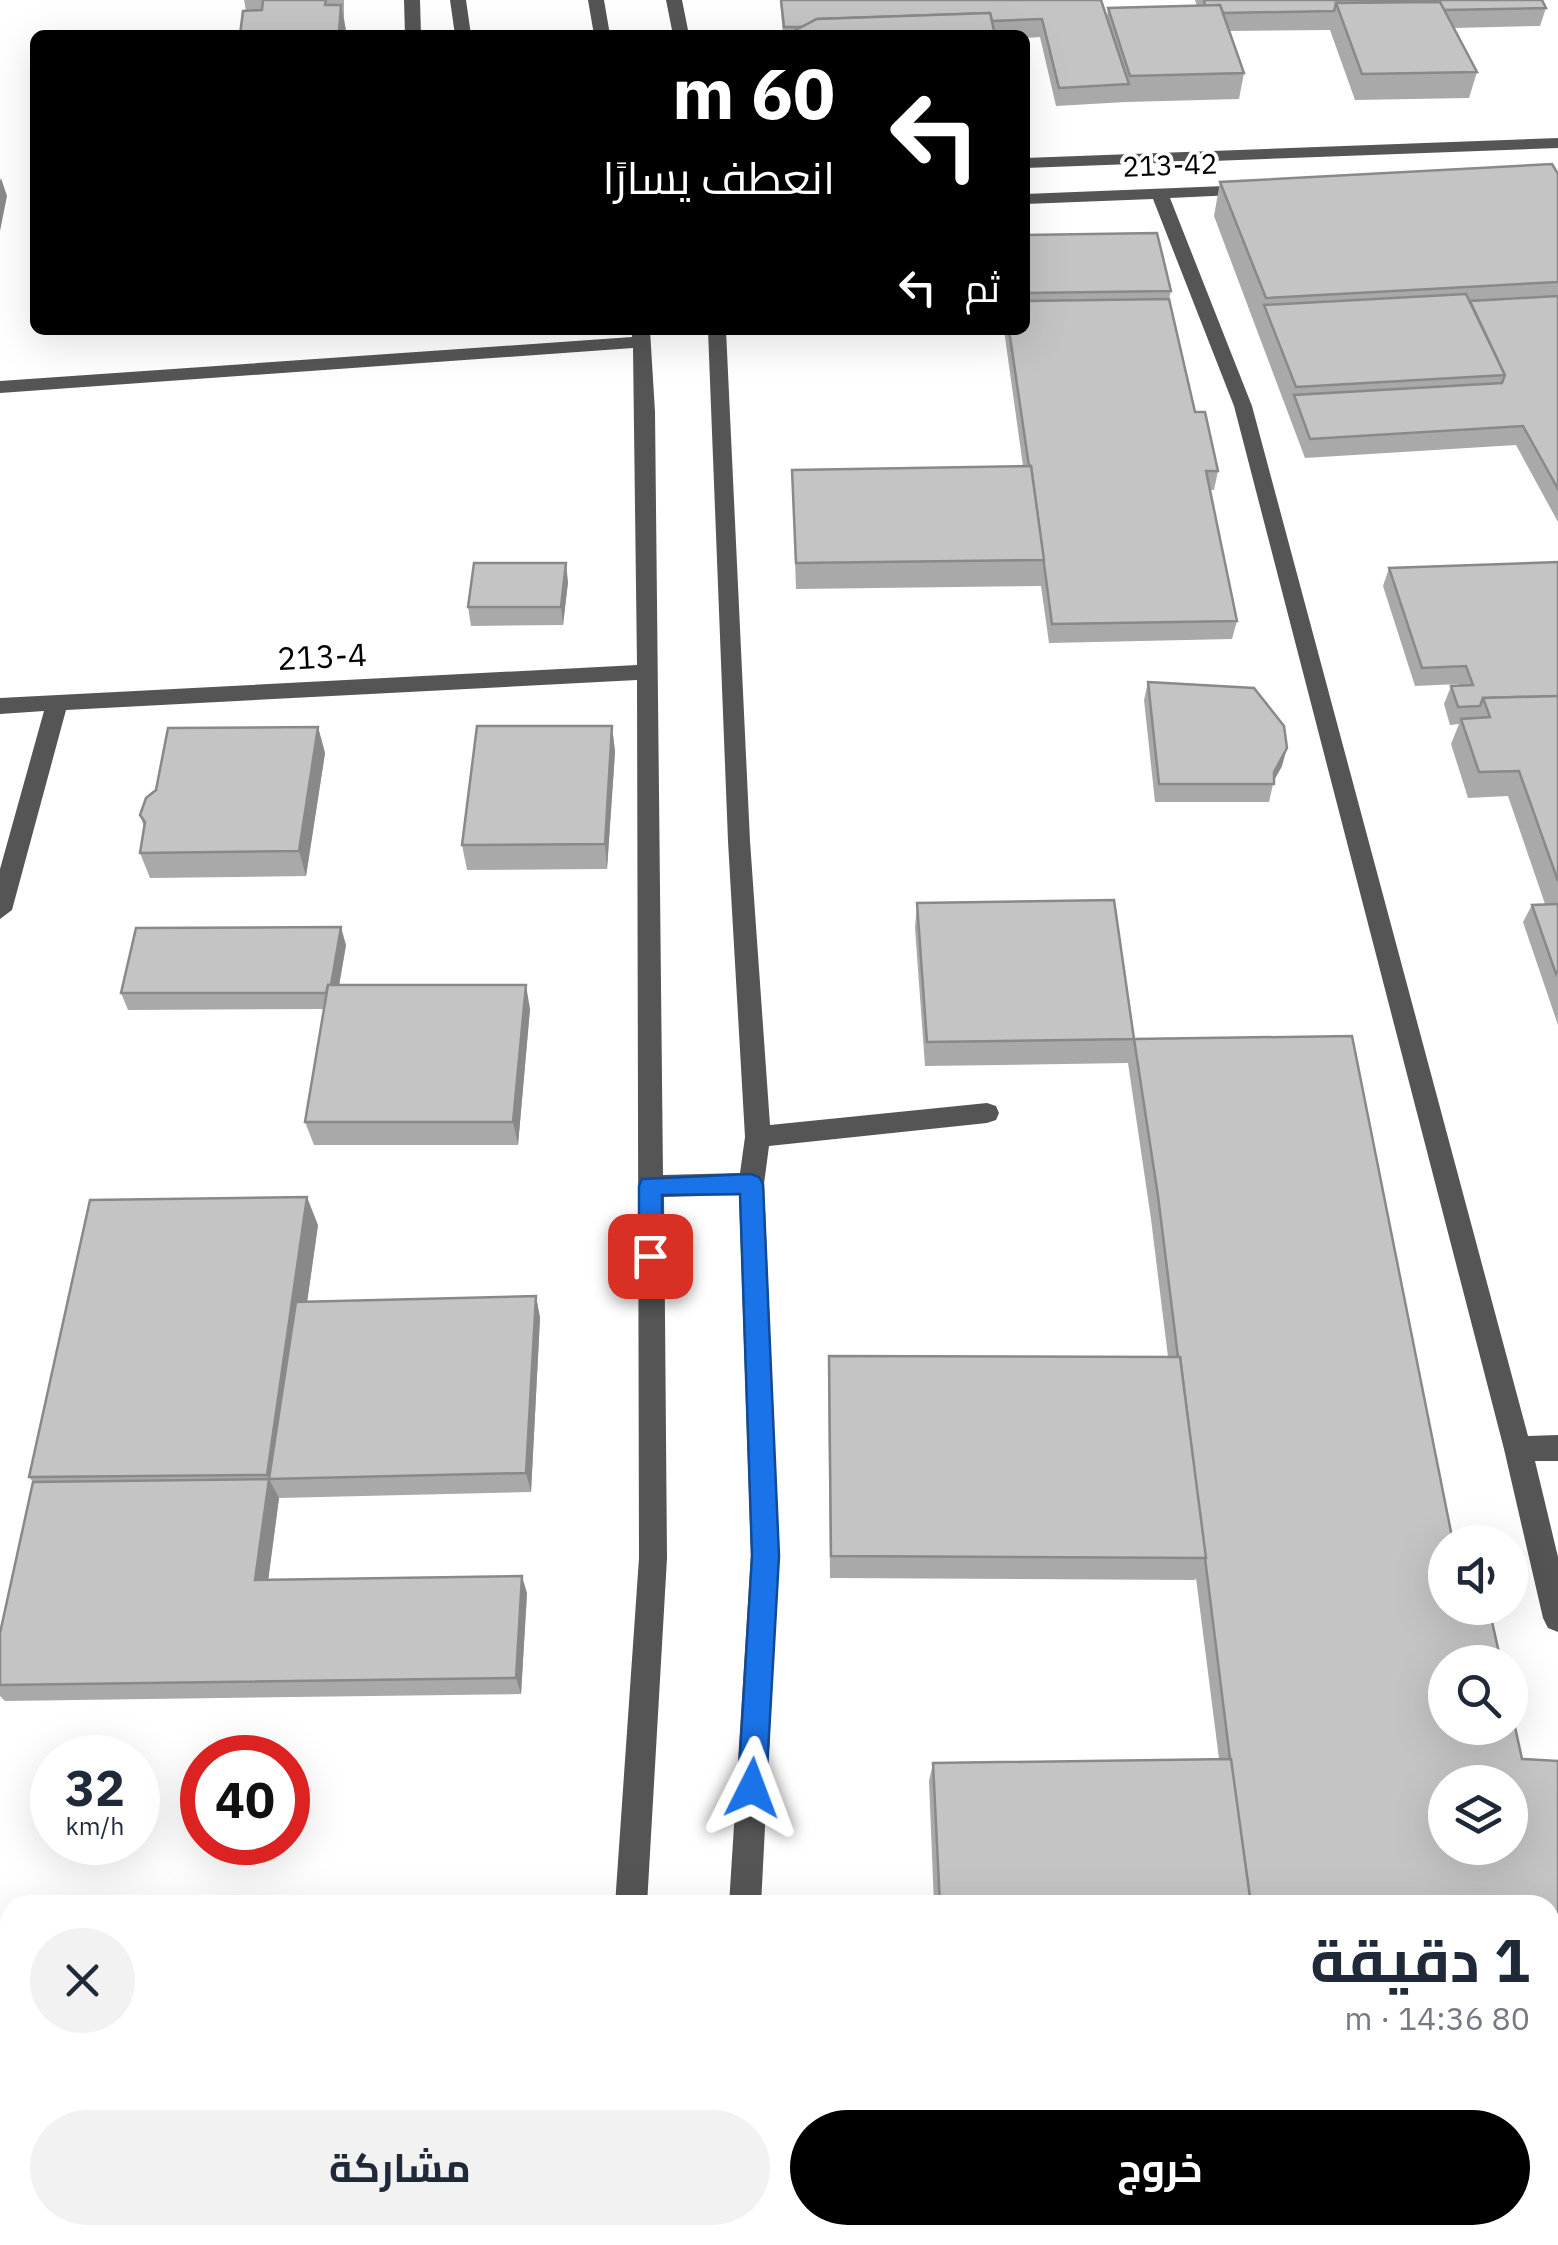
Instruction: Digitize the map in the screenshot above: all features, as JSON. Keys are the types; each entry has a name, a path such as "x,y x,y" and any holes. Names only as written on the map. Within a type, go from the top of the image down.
{"street":[{"path":"412,0 414,30"},
{"path":"458,0 462,30"},
{"path":"596,0 601,30"},
{"path":"674,0 680,30"},
{"name":"213-42","path":"1030,163 1558,144"},
{"name":"213-42","path":"1030,200 1279,189"},
{"path":"1159,193 1243,406 1518,1448 1558,1618"},
{"path":"483,335 483,352"},
{"path":"717,335 738,841 758,1137 751,1184 766,1556 746,1895"},
{"path":"0,386 483,352 642,336 654,1558 632,1895"},
{"name":"213-4","path":"0,706 648,672"},
{"path":"0,910 57,704"},
{"path":"758,1137 987,1113"},
{"path":"650,1186 751,1184"},
{"path":"1518,1448 1558,1448"}],"building":[{"path":"263,0 326,0 325,5 341,5 339,30 241,30 243,11 262,10"},
{"path":"781,0 1101,0 1129,84 1059,88 1042,19 992,21 990,13 817,19 802,27 784,27"},
{"path":"1204,0 1542,0 1546,8 1444,10 1440,2 1336,3 1334,11 1223,13 1220,5 1205,6"},
{"path":"1440,2 1477,72 1362,74 1336,3"},
{"path":"1220,5 1244,73 1130,76 1108,8"},
{"path":"990,13 994,30 796,30 817,19"},
{"path":"1552,164 1558,174 1558,282 1266,298 1220,182"},
{"path":"1157,233 1171,291 1030,293 1030,235"},
{"path":"1466,294 1505,375 1296,387 1264,305"},
{"path":"1558,296 1558,489 1523,426 1310,439 1294,395 1502,383 1505,375 1470,301"},
{"path":"1169,299 1195,412 1205,412 1218,471 1206,471 1237,621 1052,624 1010,335 1030,335 1030,301"},
{"path":"1031,466 1044,560 796,563 792,470"},
{"path":"1558,562 1558,696 1483,698 1480,706 1458,707 1451,686 1473,685 1466,666 1422,668 1389,568"},
{"path":"474,563 566,563 561,607 468,607"},
{"path":"1148,682 1254,688 1284,726 1287,748 1274,772 1274,784 1159,784"},
{"path":"1558,696 1558,881 1519,771 1479,772 1461,719 1490,717 1483,698"},
{"path":"477,726 612,726 605,844 462,845"},
{"path":"318,727 299,851 140,853 145,822 140,815 146,798 156,790 168,728"},
{"path":"1114,900 1134,1039 927,1042 917,903"},
{"path":"1558,904 1558,970 1556,974 1532,905"},
{"path":"341,927 331,985 326,993 121,993 136,928"},
{"path":"328,985 526,985 513,1122 305,1122"},
{"path":"1352,1036 1450,1525 1428,1525 1428,1625 1493,1625 1497,1645 1428,1645 1428,1745 1519,1745 1522,1759 1558,1761 1558,1895 1250,1895 1134,1039"},
{"path":"307,1197 267,1475 29,1477 90,1200"},
{"path":"536,1296 526,1473 269,1479 296,1302"},
{"path":"829,1356 1180,1357 1206,1558 831,1556"},
{"path":"269,1479 255,1580 522,1576 516,1678 0,1685 0,1633 33,1482"},
{"path":"1231,1759 1250,1895 940,1895 933,1763"}],"route":[{"path":"650,1256 650,1186 751,1184 766,1556 752,1788"}]}
